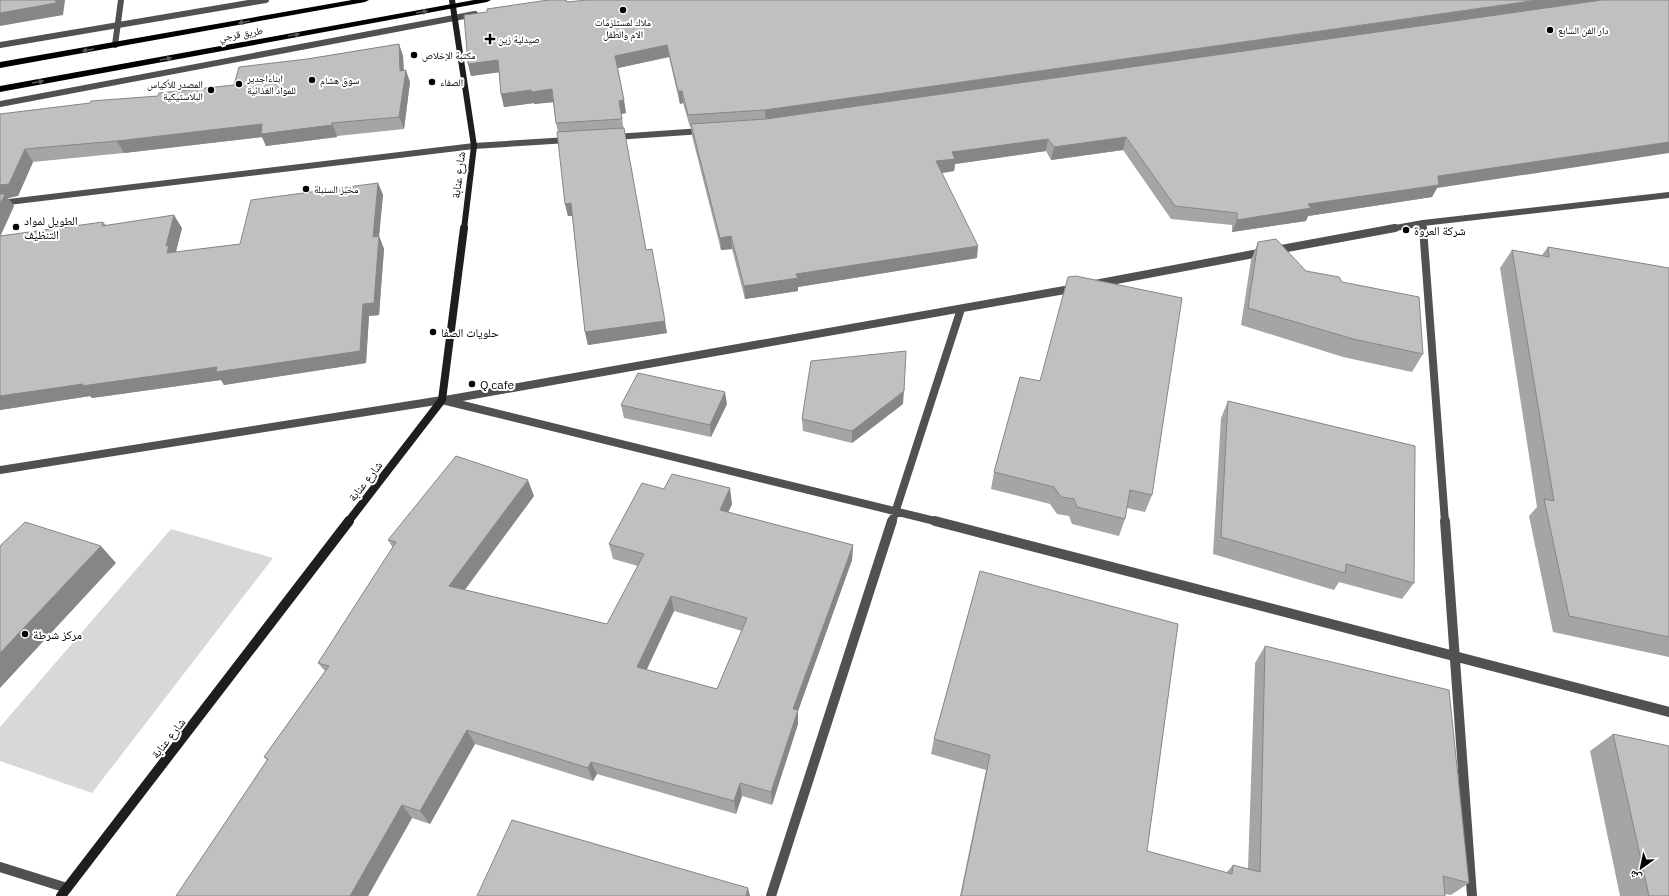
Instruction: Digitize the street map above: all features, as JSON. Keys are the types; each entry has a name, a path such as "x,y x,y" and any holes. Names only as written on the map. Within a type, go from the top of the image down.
{"highway":[{"name":"طريق قرجي","path":"0,65 365,0"},
{"name":"طريق قرجي","path":"0,89 452,3 487,0"}],"street":[{"path":"115,45 121,0"},
{"path":"0,45 266,0"},
{"name":"شارع عنابة","path":"64,892 442,400 474,146 452,3"},
{"path":"0,104 455,17 479,14"},
{"path":"608,137 710,130"},
{"path":"0,202 474,146 576,139"},
{"path":"0,470 442,400 961,309 1423,222 1669,196"},
{"path":"1423,222 1472,896"},
{"path":"771,896 897,511 961,309"},
{"path":"442,400 897,511 1669,712"},
{"path":"0,867 64,892"}],"shaded area":[{"path":"171,529 273,558 92,793 0,761 0,727"}],"building":[{"path":"0,0 56,0 56,3 0,13"},
{"path":"548,0 566,0 567,2 587,0 1538,0 765,110 688,115 682,91 678,91 667,45 615,56 624,100 619,101 622,119 556,123 552,89 501,94 498,60 468,64 464,15 487,12 487,9"},
{"path":"1602,0 1669,0 1669,142 1438,176 1439,185 1308,204 1311,208 1237,220 1237,213 1175,206 1126,137 1054,147 1048,139 952,152 955,159 936,161 978,246 796,274 798,278 744,286 731,236 720,238 691,124 766,119"},
{"path":"399,44 400,71 406,70 399,117 332,123 332,125 261,134 262,124 117,141 25,149 9,184 0,185 0,114 90,103 91,101 158,96 159,93 234,85 239,67 307,59"},
{"path":"624,128 646,250 652,249 665,321 585,332 571,203 565,204 557,132"},
{"path":"378,183 373,237 379,236 374,303 363,304 360,351 216,372 217,367 0,396 0,236 103,222 102,226 174,215 166,246 169,245 167,253 240,244 251,200"},
{"path":"0,194 5,194 0,204"},
{"path":"1276,239 1306,271 1339,277 1342,282 1419,297 1423,354 1353,339 1248,308 1258,242"},
{"path":"1548,247 1669,268 1669,637 1569,616 1544,499 1554,501 1512,250 1549,257"},
{"path":"1076,276 1182,298 1152,495 1130,490 1125,519 1077,507 1074,499 1061,497 1054,487 994,472 1020,377 1040,381 1068,277"},
{"path":"906,351 904,391 852,431 802,419 811,361"},
{"path":"638,373 725,392 710,425 621,405"},
{"path":"1228,401 1415,446 1414,583 1346,564 1345,573 1221,537"},
{"path":"456,456 528,480 449,586 607,624 644,554 609,544 642,483 664,489 672,474 730,488 720,510 853,545 793,709 798,710 771,792 740,783 734,801 591,762 588,768 467,730 420,811 402,805 350,896 176,896 268,759 264,757 329,666 318,663 396,542 388,540","holes":["671,596 747,618 717,689 637,667"]},
{"path":"25,522 101,546 0,653 0,546"},
{"path":"980,571 1178,624 1147,851 1232,874 1233,865 1260,872 1265,646 1449,690 1469,883 1443,876 1445,896 961,896 990,755 934,739"},
{"path":"1613,734 1669,746 1669,896 1649,896"},
{"path":"512,820 748,888 746,896 477,896"}],"place":[{"name":"ملاك لمستلزمات الام والطفل","path":"623,10"},
{"name":"دار الفن السابع","path":"1550,30"},
{"name":"صيدلية زين","path":"490,39"},
{"name":"مكتبة الإخلاص","path":"414,55"},
{"name":"سوق هشام","path":"312,80"},
{"name":"الصفاء","path":"432,82"},
{"name":"ابناءاجدير للمواد الغذائية","path":"239,84"},
{"name":"المصدر للأكياس البلاستيكية","path":"211,90"},
{"name":"مخبز السنبلة","path":"306,189"},
{"name":"الطويل لمواد التنظيف","path":"16,227"},
{"name":"شركة العروة","path":"1406,230"},
{"name":"حلويات الصفا","path":"433,332"},
{"name":"Q cafe","path":"472,384"},
{"name":"مركز شرطة","path":"25,634"}]}
